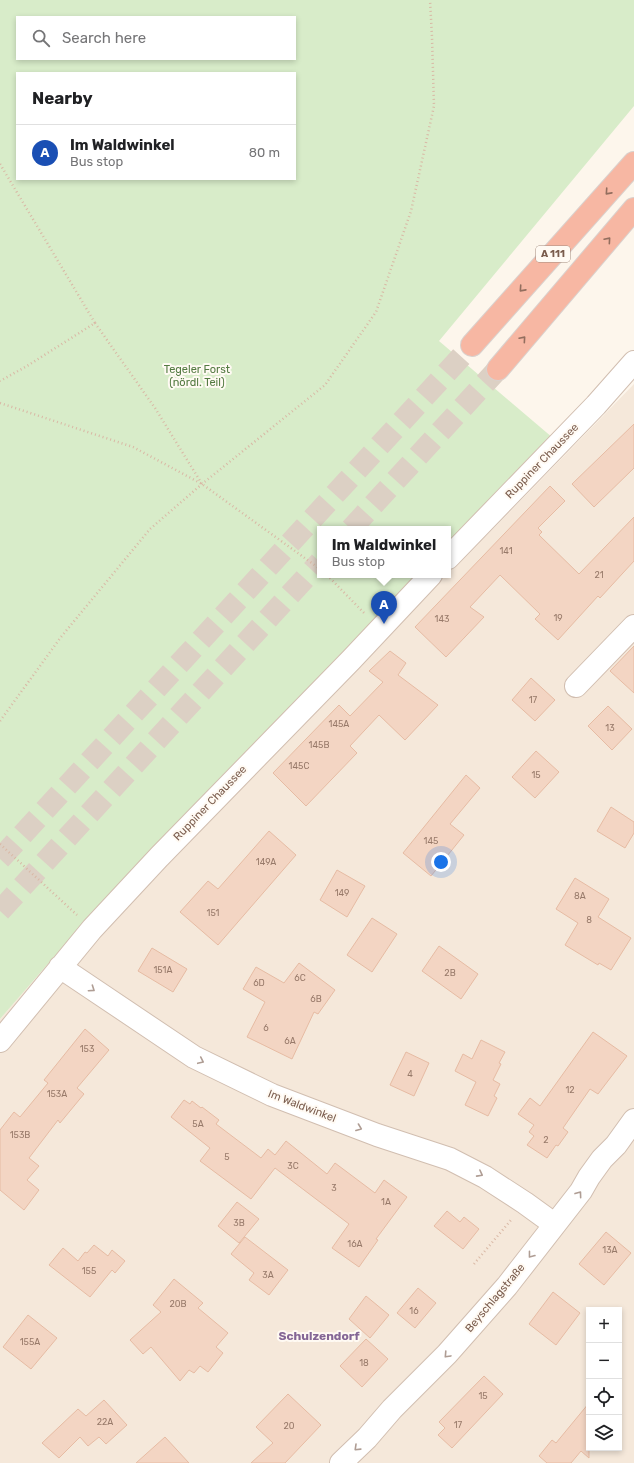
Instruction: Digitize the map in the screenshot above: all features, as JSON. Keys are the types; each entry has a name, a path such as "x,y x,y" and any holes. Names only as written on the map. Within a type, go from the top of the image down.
{"highway":[{"name":"A 111","path":"472,346 634,163"},
{"name":"A 111","path":"498,369 634,209"}],"street":[{"name":"Ruppiner Chaussee","path":"451,555 596,405 634,362"},
{"name":"Ruppiner Chaussee","path":"0,1041 92,929 166,848 351,660 428,578"},
{"path":"576,686 634,626"},
{"name":"Im Waldwinkel","path":"60,967 194,1057 272,1095 450,1159 485,1177 526,1203 554,1224"},
{"name":"Beyschlagstraße","path":"341,1463 448,1354 507,1286 581,1191 602,1159 616,1145 634,1120"}],"path":[{"path":"0,721 61,637 150,529 202,484 325,385 376,312 411,211 434,106 430,0"},
{"path":"0,164 95,323 155,408 202,484"},
{"path":"0,381 27,366 95,323"},
{"path":"0,403 133,447 202,484 317,567"},
{"path":"330,578 379,629"},
{"path":"0,844 92,929"},
{"path":"474,1264 526,1203"}],"shaded area":[{"path":"634,384 634,1463 0,1463 0,1019 100,904 442,578 451,578 451,569 497,525"}],"green space":[{"name":"Tegeler Forst (nördl. Teil)","path":"0,0 634,0 634,106 439,341 553,438 451,543 451,526 317,526 317,578 416,578 100,904 0,1019"}],"building":[{"path":"634,424 634,468 594,507 572,484"},
{"path":"550,486 565,501 538,528 542,532 539,535 579,574 634,517 634,561 600,598 598,596 558,640 535,619 540,614 500,575 470,607 484,617 446,657 415,627"},
{"path":"634,646 634,693 610,671"},
{"path":"390,651 406,663 398,675 438,705 405,740 379,715 350,746 357,753 306,806 273,773 339,705 350,716 383,682 369,671"},
{"path":"531,678 555,700 535,721 512,700"},
{"path":"608,706 632,729 612,750 588,726"},
{"path":"536,751 559,772 535,798 512,777"},
{"path":"466,775 480,788 450,824 464,835 431,876 403,853"},
{"path":"611,807 634,822 634,833 625,848 597,831"},
{"path":"269,831 296,855 218,945 180,912 208,881 218,889"},
{"path":"337,870 365,886 347,917 320,900"},
{"path":"575,878 609,899 598,917 631,938 611,970 599,963 598,965 565,945 578,923 556,909"},
{"path":"372,918 397,934 372,972 347,955"},
{"path":"439,946 478,974 461,999 422,971"},
{"path":"152,948 187,969 173,992 138,971"},
{"path":"299,963 335,990 318,1014 314,1012 292,1059 247,1037 265,1002 243,989 256,967 284,983"},
{"path":"85,1029 109,1050 77,1088 84,1094 60,1123 58,1120 29,1158 39,1166 27,1180 39,1190 24,1210 0,1190 0,1130 14,1112 20,1117 48,1083 44,1080"},
{"path":"593,1032 627,1056 598,1094 590,1089 563,1128 568,1132 547,1158 527,1145 534,1136 529,1132 534,1125 518,1114 530,1098 540,1106"},
{"path":"481,1040 505,1052 493,1080 500,1084 494,1096 497,1098 488,1116 465,1105 476,1082 455,1071 463,1054 472,1059"},
{"path":"406,1052 429,1063 414,1096 390,1085"},
{"path":"184,1100 190,1104 192,1101 201,1108 202,1107 219,1120 216,1124 261,1158 268,1149 275,1155 286,1141 327,1174 335,1163 375,1193 384,1180 407,1197 376,1239 378,1240 359,1267 332,1248 349,1224 275,1168 251,1199 200,1161 210,1148 171,1117"},
{"path":"237,1202 259,1219 239,1243 218,1226"},
{"path":"447,1211 460,1222 464,1217 479,1229 463,1249 434,1226"},
{"path":"606,1232 631,1253 604,1285 579,1264"},
{"path":"245,1237 288,1270 269,1295 249,1280 254,1273 231,1254"},
{"path":"94,1245 108,1256 112,1250 125,1261 115,1273 112,1270 90,1297 49,1265 63,1248 78,1261 85,1252 87,1253"},
{"path":"174,1279 203,1303 198,1308 228,1333 216,1347 223,1353 208,1372 200,1366 194,1373 189,1370 180,1381 151,1347 143,1354 130,1340 161,1312 153,1305"},
{"path":"418,1288 436,1303 415,1328 397,1313"},
{"path":"553,1292 580,1313 556,1345 529,1324"},
{"path":"366,1296 389,1315 370,1338 349,1319"},
{"path":"28,1315 57,1338 31,1369 3,1347"},
{"path":"366,1339 388,1359 362,1387 340,1366"},
{"path":"484,1376 503,1394 452,1448 438,1435 445,1428 439,1422"},
{"path":"288,1394 321,1425 285,1463 251,1463 273,1443 256,1427"},
{"path":"104,1400 127,1425 106,1444 99,1437 88,1446 80,1437 59,1458 42,1443 78,1409 86,1416"},
{"path":"586,1407 586,1451 589,1451 589,1458 581,1451 571,1463 547,1463 539,1456 552,1440 556,1443"},
{"path":"165,1437 189,1463 136,1463"}],"tunnel":[{"path":"0,859 472,345"},
{"path":"354,526 498,369"},
{"path":"0,911 317,565"}],"place":[{"name":"Im Waldwinkel","path":"384,624"}],"district":[{"name":"Schulzendorf","path":"319,1336"}]}
